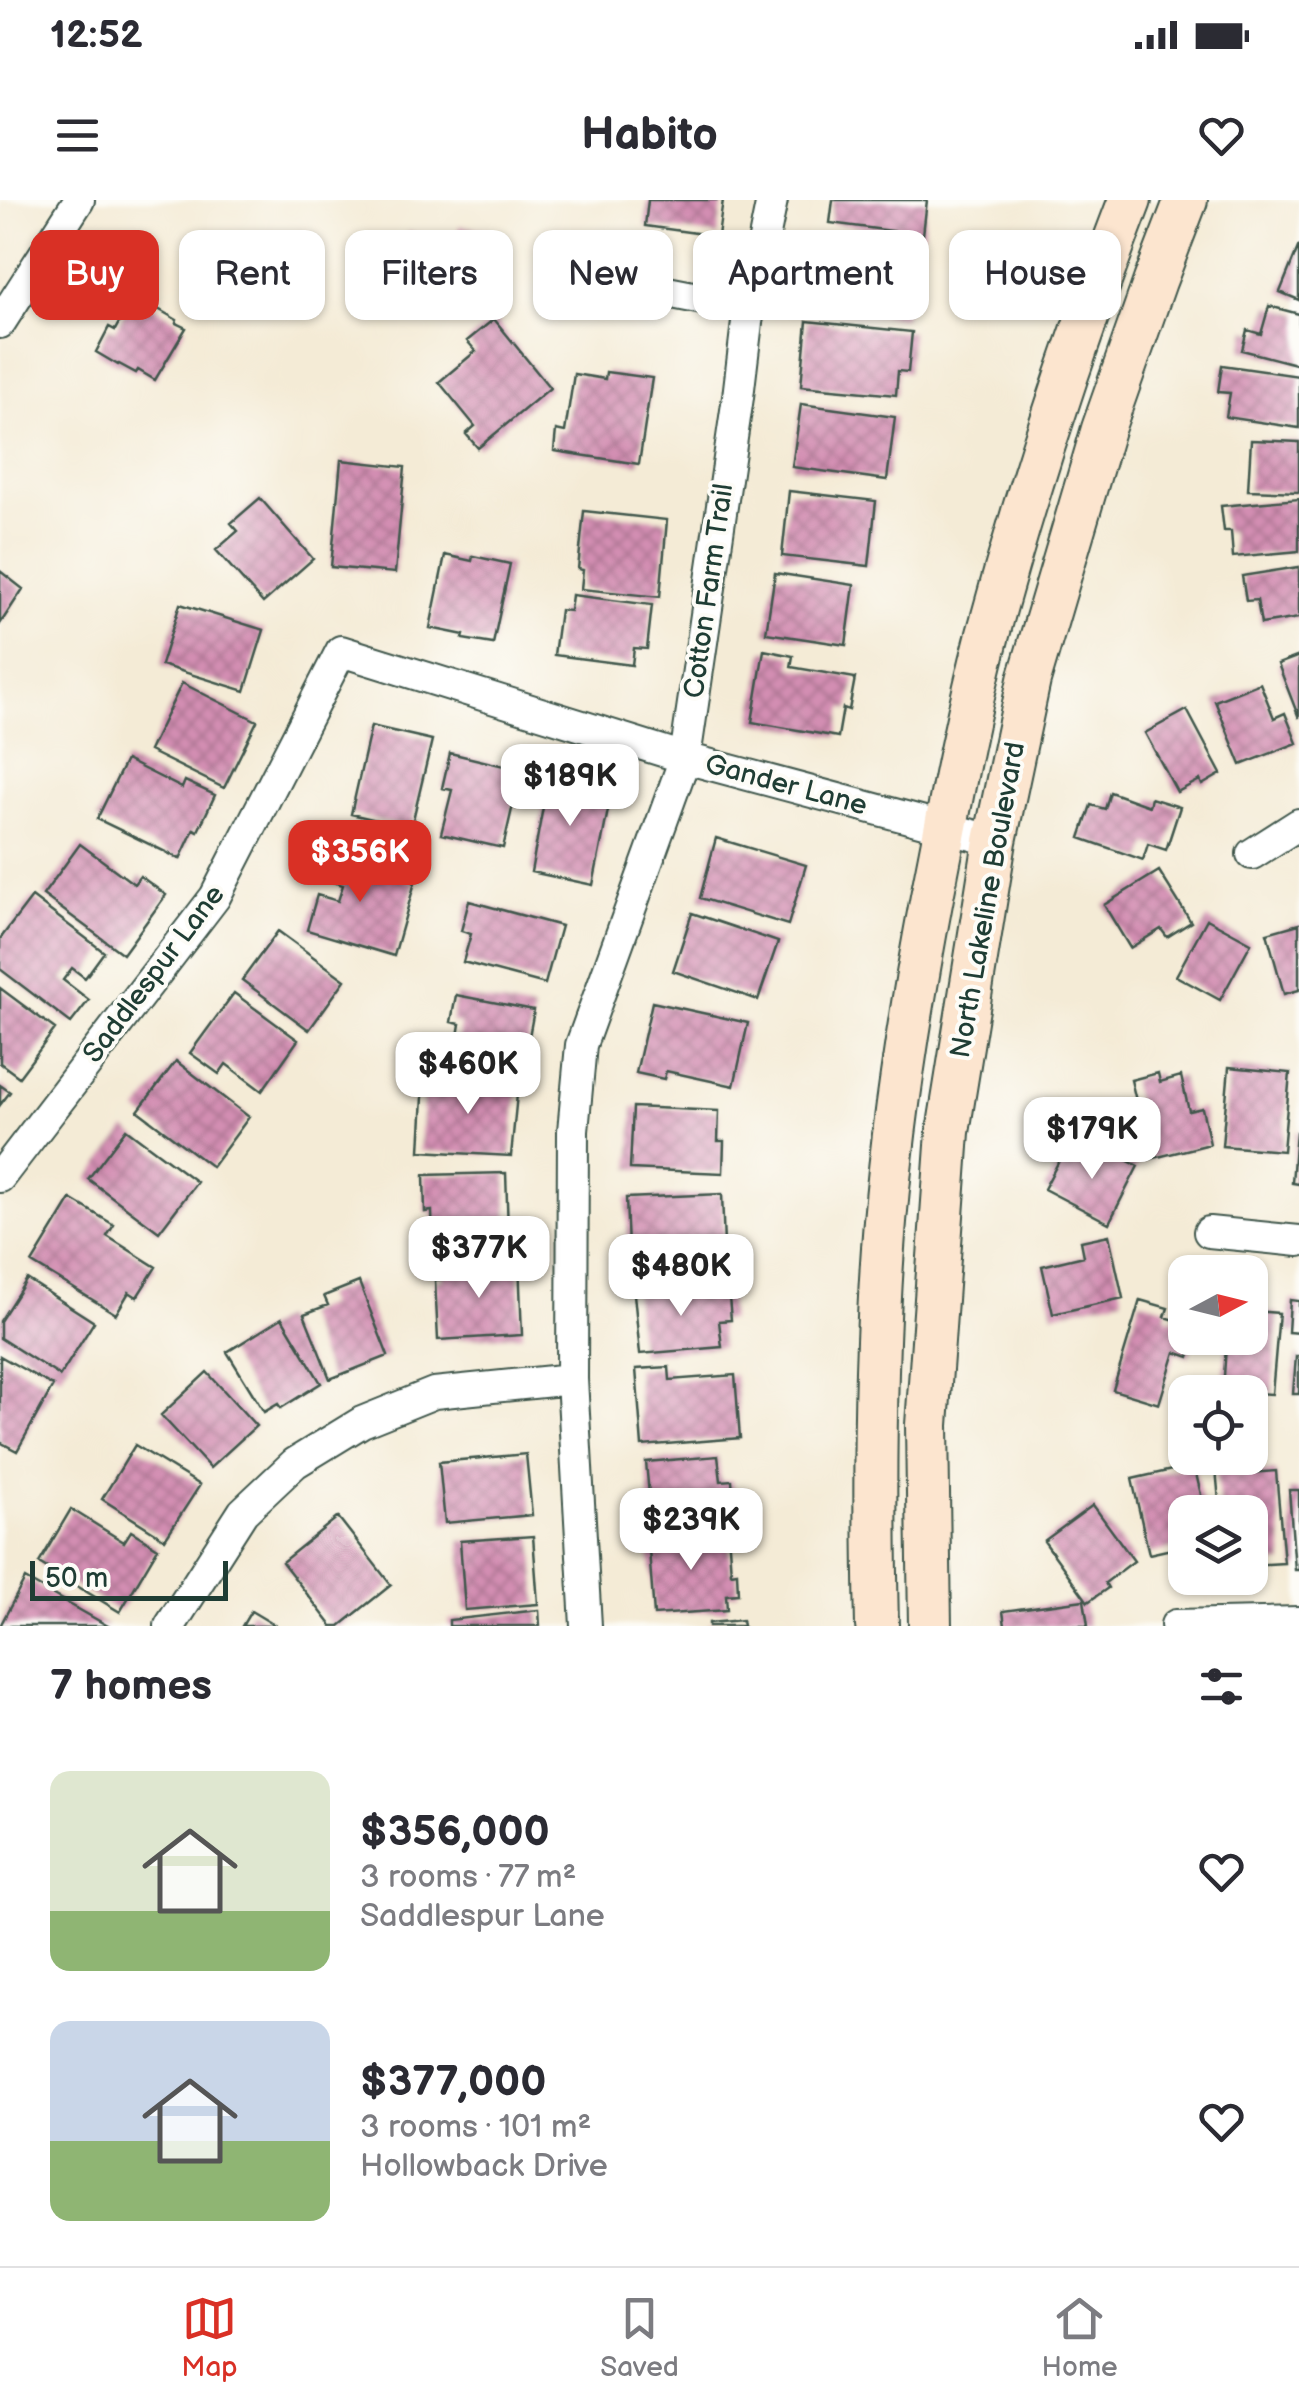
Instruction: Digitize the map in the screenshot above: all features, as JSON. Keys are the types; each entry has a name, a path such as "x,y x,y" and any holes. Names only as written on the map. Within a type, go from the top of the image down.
{"main road":[{"name":"North Lakeline Boulevard","path":"878,1626 874,1472 883,1247 908,1026 945,828 986,642 1025,504 1086,317 1130,200"},
{"name":"North Lakeline Boulevard","path":"930,1626 927,1424 948,1132 995,840 1028,680 1060,572 1103,430 1186,200"}],"street":[{"path":"0,324 79,200"},
{"name":"Cotton Farm Trail","path":"766,230 772,200"},
{"name":"Cotton Farm Trail","path":"586,1626 572,1379 572,1131 581,1046 685,758 748,320"},
{"name":"Gander Lane","path":"341,650 685,758 995,840"},
{"name":"Saddlespur Lane","path":"0,1177 215,898 341,650"},
{"path":"1252,854 1299,824"},
{"path":"1209,1232 1299,1240"},
{"path":"170,1626 242,1512 294,1463 328,1442 362,1422 434,1393 572,1379"},
{"path":"1176,1625 1299,1622"}],"building":[{"path":"648,200 723,200 719,230 693,233 645,226"},
{"path":"833,200 927,200 924,230 830,223"},
{"path":"459,226 491,230 458,230"},
{"path":"1299,245 1299,300 1280,292"},
{"path":"1269,306 1299,314 1299,365 1242,350 1247,330 1261,334"},
{"path":"159,310 186,328 155,380 96,352 109,327 115,330 120,320 159,320"},
{"path":"495,320 550,388 478,448 466,434 475,426 439,382 476,351 467,341"},
{"path":"807,321 912,332 908,372 898,371 896,395 801,386"},
{"path":"1222,365 1299,376 1299,428 1226,417 1230,393 1218,392"},
{"path":"606,372 652,378 639,464 554,451 556,430 565,432 574,374 605,379"},
{"path":"801,404 895,417 887,480 792,467"},
{"path":"1251,440 1299,442 1299,492 1248,490"},
{"path":"341,460 405,467 395,573 331,567"},
{"path":"789,491 876,501 869,566 782,556"},
{"path":"260,498 313,559 263,603 216,550 238,531 231,523"},
{"path":"1299,499 1299,551 1233,557 1231,531 1224,531 1221,506"},
{"path":"584,511 667,520 660,597 581,589 583,570 578,569"},
{"path":"445,555 510,564 493,644 430,628"},
{"path":"1299,567 1299,618 1261,624 1257,600 1246,601 1242,576"},
{"path":"0,571 23,589 0,624"},
{"path":"775,573 854,585 846,645 766,633"},
{"path":"572,595 652,605 647,649 634,648 632,665 554,655 560,610 570,611"},
{"path":"180,604 264,630 245,691 161,665"},
{"path":"764,650 793,656 791,667 855,678 849,710 843,708 838,737 752,722"},
{"path":"1299,656 1299,718 1278,664"},
{"path":"182,683 257,721 224,788 149,751"},
{"path":"1260,683 1274,718 1285,713 1297,743 1241,765 1215,701"},
{"path":"1187,710 1221,774 1177,792 1145,733"},
{"path":"371,726 432,740 411,828 351,814"},
{"path":"450,753 521,770 503,848 441,834 452,790 442,788"},
{"path":"126,760 182,788 185,781 215,795 180,859 97,819"},
{"path":"538,775 612,790 593,885 531,872 543,807 532,805"},
{"path":"1110,792 1149,806 1151,798 1180,807 1166,850 1148,844 1143,860 1080,838 1091,805 1105,809"},
{"path":"716,838 806,865 788,925 700,898"},
{"path":"80,844 134,884 140,876 166,895 123,954 43,895"},
{"path":"314,851 415,882 394,956 307,930 317,895 338,901 343,885 307,874"},
{"path":"1159,871 1191,922 1167,937 1161,929 1130,948 1104,905"},
{"path":"32,897 104,952 85,978 72,968 63,980 89,1000 71,1023 0,969 0,939"},
{"path":"469,901 561,926 545,984 463,962 471,934 461,931"},
{"path":"692,913 778,942 758,1000 673,971"},
{"path":"1207,919 1251,943 1220,1000 1176,976"},
{"path":"1299,924 1299,990 1284,994 1267,933"},
{"path":"278,931 345,980 309,1030 242,980"},
{"path":"0,988 55,1029 19,1077 0,1063"},
{"path":"234,993 298,1040 262,1091 226,1064 219,1074 190,1053"},
{"path":"456,995 534,1010 522,1074 454,1061 460,1024 451,1022"},
{"path":"652,1002 748,1023 734,1086 666,1071 664,1079 636,1073"},
{"path":"176,1061 249,1117 212,1167 138,1111"},
{"path":"1229,1067 1290,1073 1283,1151 1222,1146"},
{"path":"1158,1073 1160,1082 1181,1076 1189,1111 1202,1108 1210,1144 1150,1159 1131,1080"},
{"path":"424,1078 518,1084 511,1156 420,1151"},
{"path":"0,1085 10,1092 0,1105"},
{"path":"633,1107 719,1111 718,1141 724,1141 723,1173 630,1169"},
{"path":"126,1129 197,1182 159,1232 88,1179"},
{"path":"1299,1132 1299,1184 1292,1183"},
{"path":"1067,1146 1104,1165 1111,1152 1138,1166 1109,1223 1044,1189"},
{"path":"506,1173 508,1231 498,1231 498,1239 433,1241 432,1211 425,1212 424,1175"},
{"path":"722,1194 725,1271 629,1274 626,1198"},
{"path":"71,1199 114,1225 107,1236 156,1267 137,1297 129,1292 116,1314 32,1263"},
{"path":"1109,1235 1123,1298 1053,1314 1042,1266 1084,1256 1081,1241"},
{"path":"519,1262 522,1335 438,1340 435,1280 443,1279 442,1266"},
{"path":"27,1279 94,1322 60,1376 0,1338 0,1321"},
{"path":"359,1282 388,1356 330,1379 304,1314 328,1305 324,1296"},
{"path":"728,1286 731,1320 719,1321 722,1347 640,1354 634,1294"},
{"path":"1140,1300 1168,1308 1168,1355 1174,1355 1159,1404 1113,1390"},
{"path":"1290,1300 1299,1301 1299,1333 1288,1332"},
{"path":"1268,1312 1279,1313 1272,1394 1268,1394 1268,1375 1224,1375 1225,1355 1268,1355"},
{"path":"282,1318 321,1383 281,1408 278,1404 264,1412 227,1352"},
{"path":"0,1356 53,1386 17,1451 0,1442"},
{"path":"1296,1356 1299,1394 1293,1394"},
{"path":"669,1367 670,1380 735,1375 740,1438 642,1446 636,1369"},
{"path":"207,1372 256,1426 210,1468 161,1415"},
{"path":"135,1445 200,1485 165,1539 102,1499"},
{"path":"526,1454 532,1515 445,1523 439,1462"},
{"path":"718,1456 721,1481 732,1480 735,1520 652,1527 646,1462"},
{"path":"1168,1471 1168,1475 1196,1475 1201,1495 1168,1495 1168,1550 1149,1554 1132,1479"},
{"path":"1276,1471 1284,1563 1268,1564 1268,1495 1218,1495 1217,1475 1268,1475 1268,1472"},
{"path":"1289,1490 1299,1490 1299,1570 1295,1570"},
{"path":"1093,1505 1134,1561 1088,1602 1044,1541"},
{"path":"71,1509 124,1542 131,1531 158,1548 120,1612 39,1563"},
{"path":"338,1517 391,1585 340,1626 332,1626 282,1562"},
{"path":"728,1532 731,1573 737,1572 738,1594 726,1595 727,1610 654,1615 648,1537"},
{"path":"533,1536 538,1604 465,1610 460,1541"},
{"path":"25,1579 108,1626 0,1626"},
{"path":"1084,1600 1088,1626 1005,1626 1003,1611"},
{"path":"539,1610 540,1626 449,1626 449,1620"},
{"path":"251,1611 276,1626 242,1626"},
{"path":"742,1620 743,1626 709,1626 709,1623"}]}
